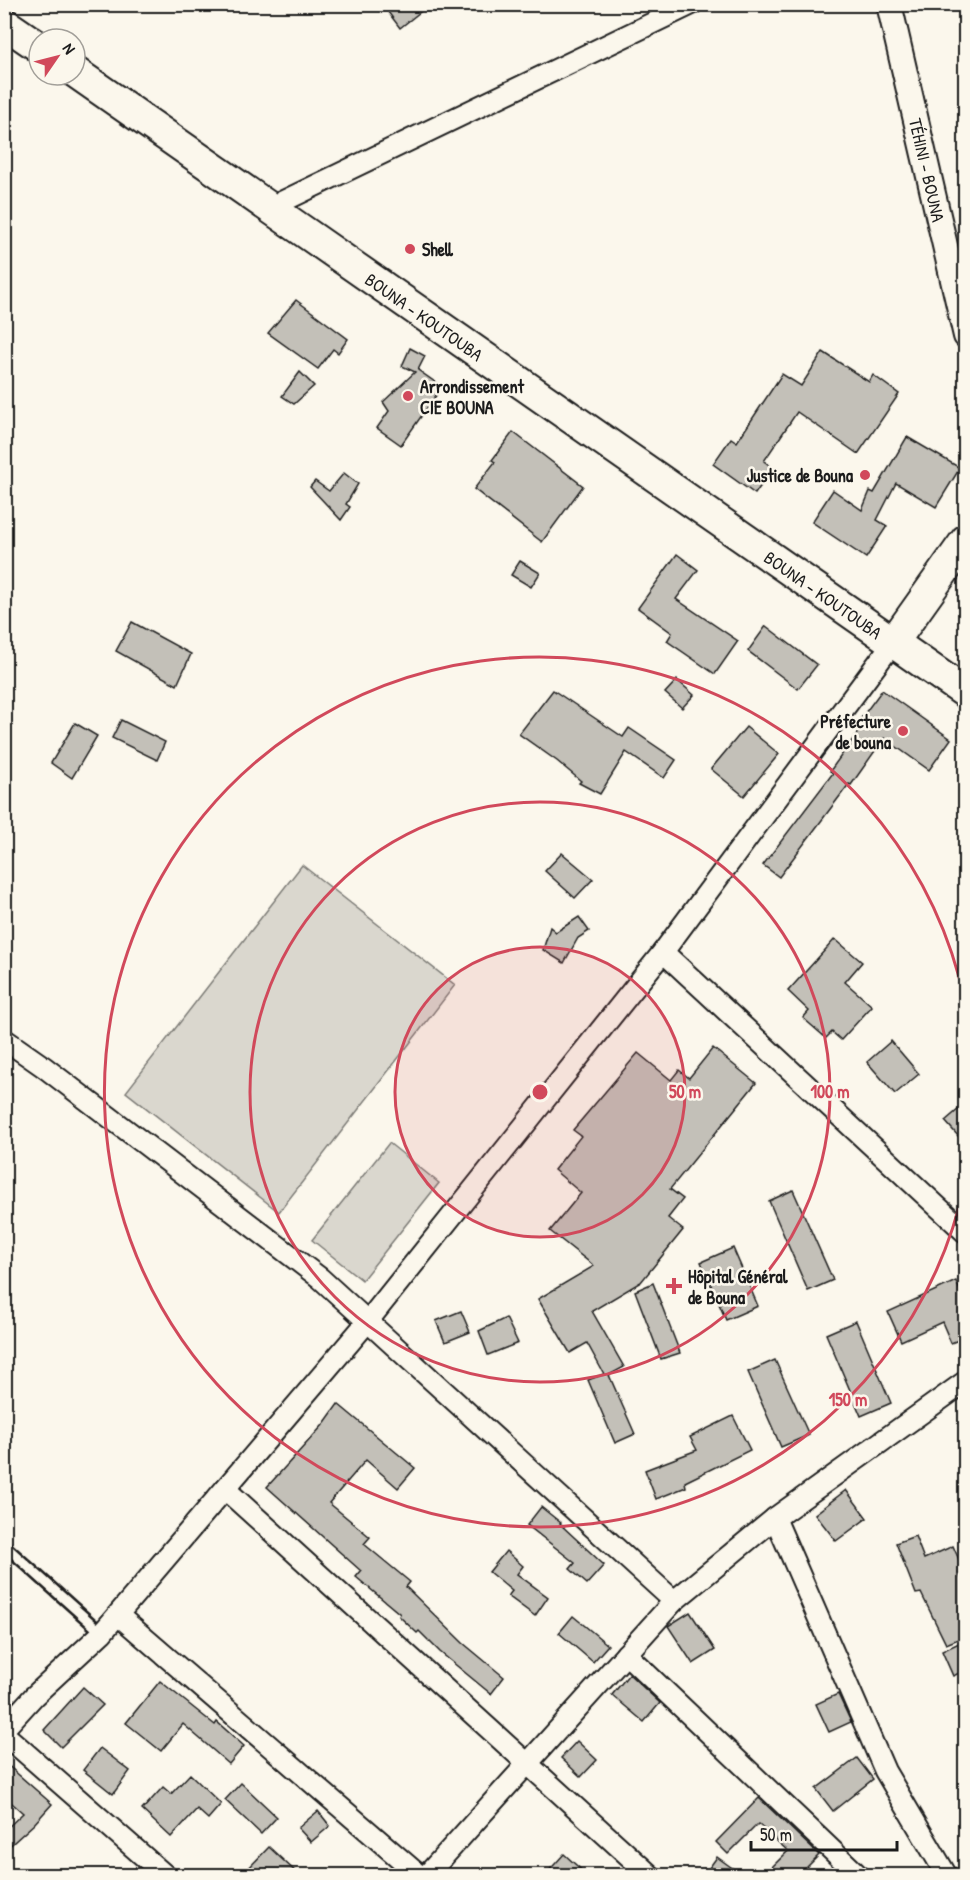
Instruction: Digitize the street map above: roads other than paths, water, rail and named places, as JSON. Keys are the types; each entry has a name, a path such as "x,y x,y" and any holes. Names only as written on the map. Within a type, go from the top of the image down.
{"main road":[{"path":"4,23 27,39"},
{"name":"BOUNA - KOUTOUBA","path":"87,80 892,644 966,693"},
{"path":"892,644 966,540"}],"street":[{"path":"269,208 692,4"},
{"name":"TÉHINI - BOUNA","path":"889,4 966,336"},
{"path":"4,1729 34,1696 102,1633 368,1322 663,951 892,644"},
{"path":"663,951 966,1233"},
{"path":"4,1039 320,1278 674,1601"},
{"path":"426,1875 674,1601 775,1518 966,1381"},
{"path":"225,1489 651,1875"},
{"path":"775,1518 885,1771 947,1875"},
{"path":"118,1615 420,1875"},
{"path":"626,1654 859,1875"},
{"path":"4,1734 166,1875"}],"lane":[{"path":"4,1545 102,1633"}],"place":[{"name":"Shell","path":"410,249"},
{"name":"Arrondissement CIE BOUNA","path":"408,396"},
{"name":"Justice de Bouna","path":"865,475"},
{"name":"Préfecture de bouna","path":"903,731"},
{"name":"Hôpital Général de Bouna","path":"674,1286"}]}
